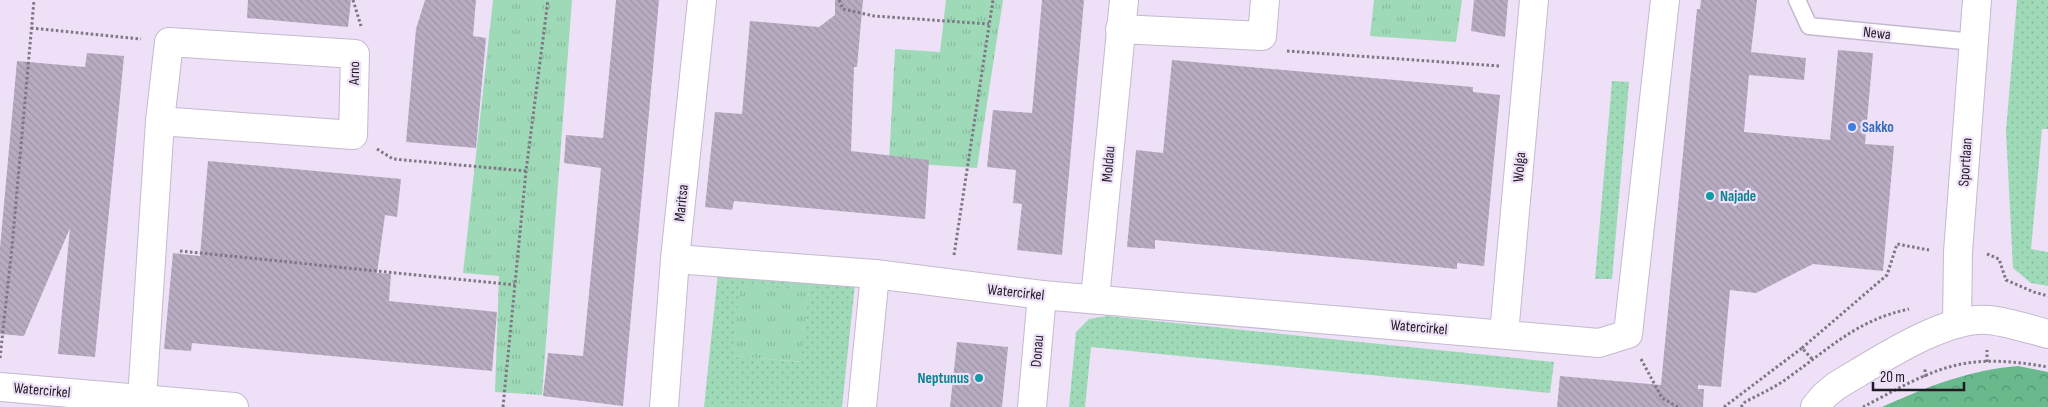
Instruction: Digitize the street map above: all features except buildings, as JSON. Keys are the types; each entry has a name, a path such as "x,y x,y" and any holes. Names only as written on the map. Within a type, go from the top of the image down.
{"street":[{"name":"Maritsa","path":"664,407 675,259 702,0"},
{"name":"Moldau","path":"1095,299 1124,0"},
{"path":"1120,29 1262,36 1265,0"},
{"name":"Wolga","path":"1504,334 1534,0"},
{"path":"1628,334 1665,0"},
{"name":"Sportlaan","path":"1957,324 1958,252 1978,0"},
{"path":"142,399 160,121 169,42"},
{"name":"Arno","path":"169,42 355,54 353,135"},
{"path":"160,121 353,135"},
{"name":"Watercirkel","path":"675,259 875,274 950,285 1042,295 1599,343 1628,334"},
{"path":"862,407 875,274"},
{"name":"Donau","path":"1032,407 1042,295"},
{"path":"1815,407 1836,386 1926,336 1957,324 1987,320 2048,334"},
{"name":"Watercirkel","path":"0,386 234,407"}],"lane":[{"name":"Newa","path":"1798,0 1809,26 1974,42"}],"path":[{"path":"0,360 34,0"},
{"path":"503,407 526,171 548,0"},
{"path":"839,0 843,9 874,16 989,24"},
{"path":"950,285 993,0"},
{"path":"32,28 169,42"},
{"path":"1262,36 1264,49 1528,68"},
{"path":"353,135 393,159 526,171"},
{"path":"1724,407 1802,348 1887,275 1897,244 1929,250 1988,254 1999,259 2006,280 2048,296"},
{"path":"152,248 515,285"},
{"path":"1628,334 1662,398 1678,407"},
{"path":"1802,348 1836,386"},
{"path":"1863,407 1895,390 1958,364 2023,362 2048,367"}],"green space":[{"path":"493,0 572,0 542,395 495,392 499,276 463,273"},
{"path":"946,0 1003,0 977,168 889,162 895,49 940,52"},
{"path":"1374,0 1462,0 1456,42 1370,36"},
{"path":"2017,0 2048,0 2048,129 2042,129 2031,249 2048,252 2048,286 2031,283 2013,268 2006,131"},
{"path":"1612,81 1629,82 1612,279 1595,279"},
{"path":"718,273 792,281 791,289 733,356 800,362 810,282 855,284 842,407 704,407"},
{"path":"792,281 810,282 801,362 733,356 740,285 791,289"},
{"path":"1107,316 1554,362 1550,393 1091,347 1085,407 1069,407 1076,332 1089,319"},
{"path":"2018,366 2048,372 2048,407 1882,407 1965,375"}],"place":[{"name":"Sakko","path":"1852,127"},
{"name":"Najade","path":"1710,196"},
{"name":"Neptunus","path":"979,378"}]}
